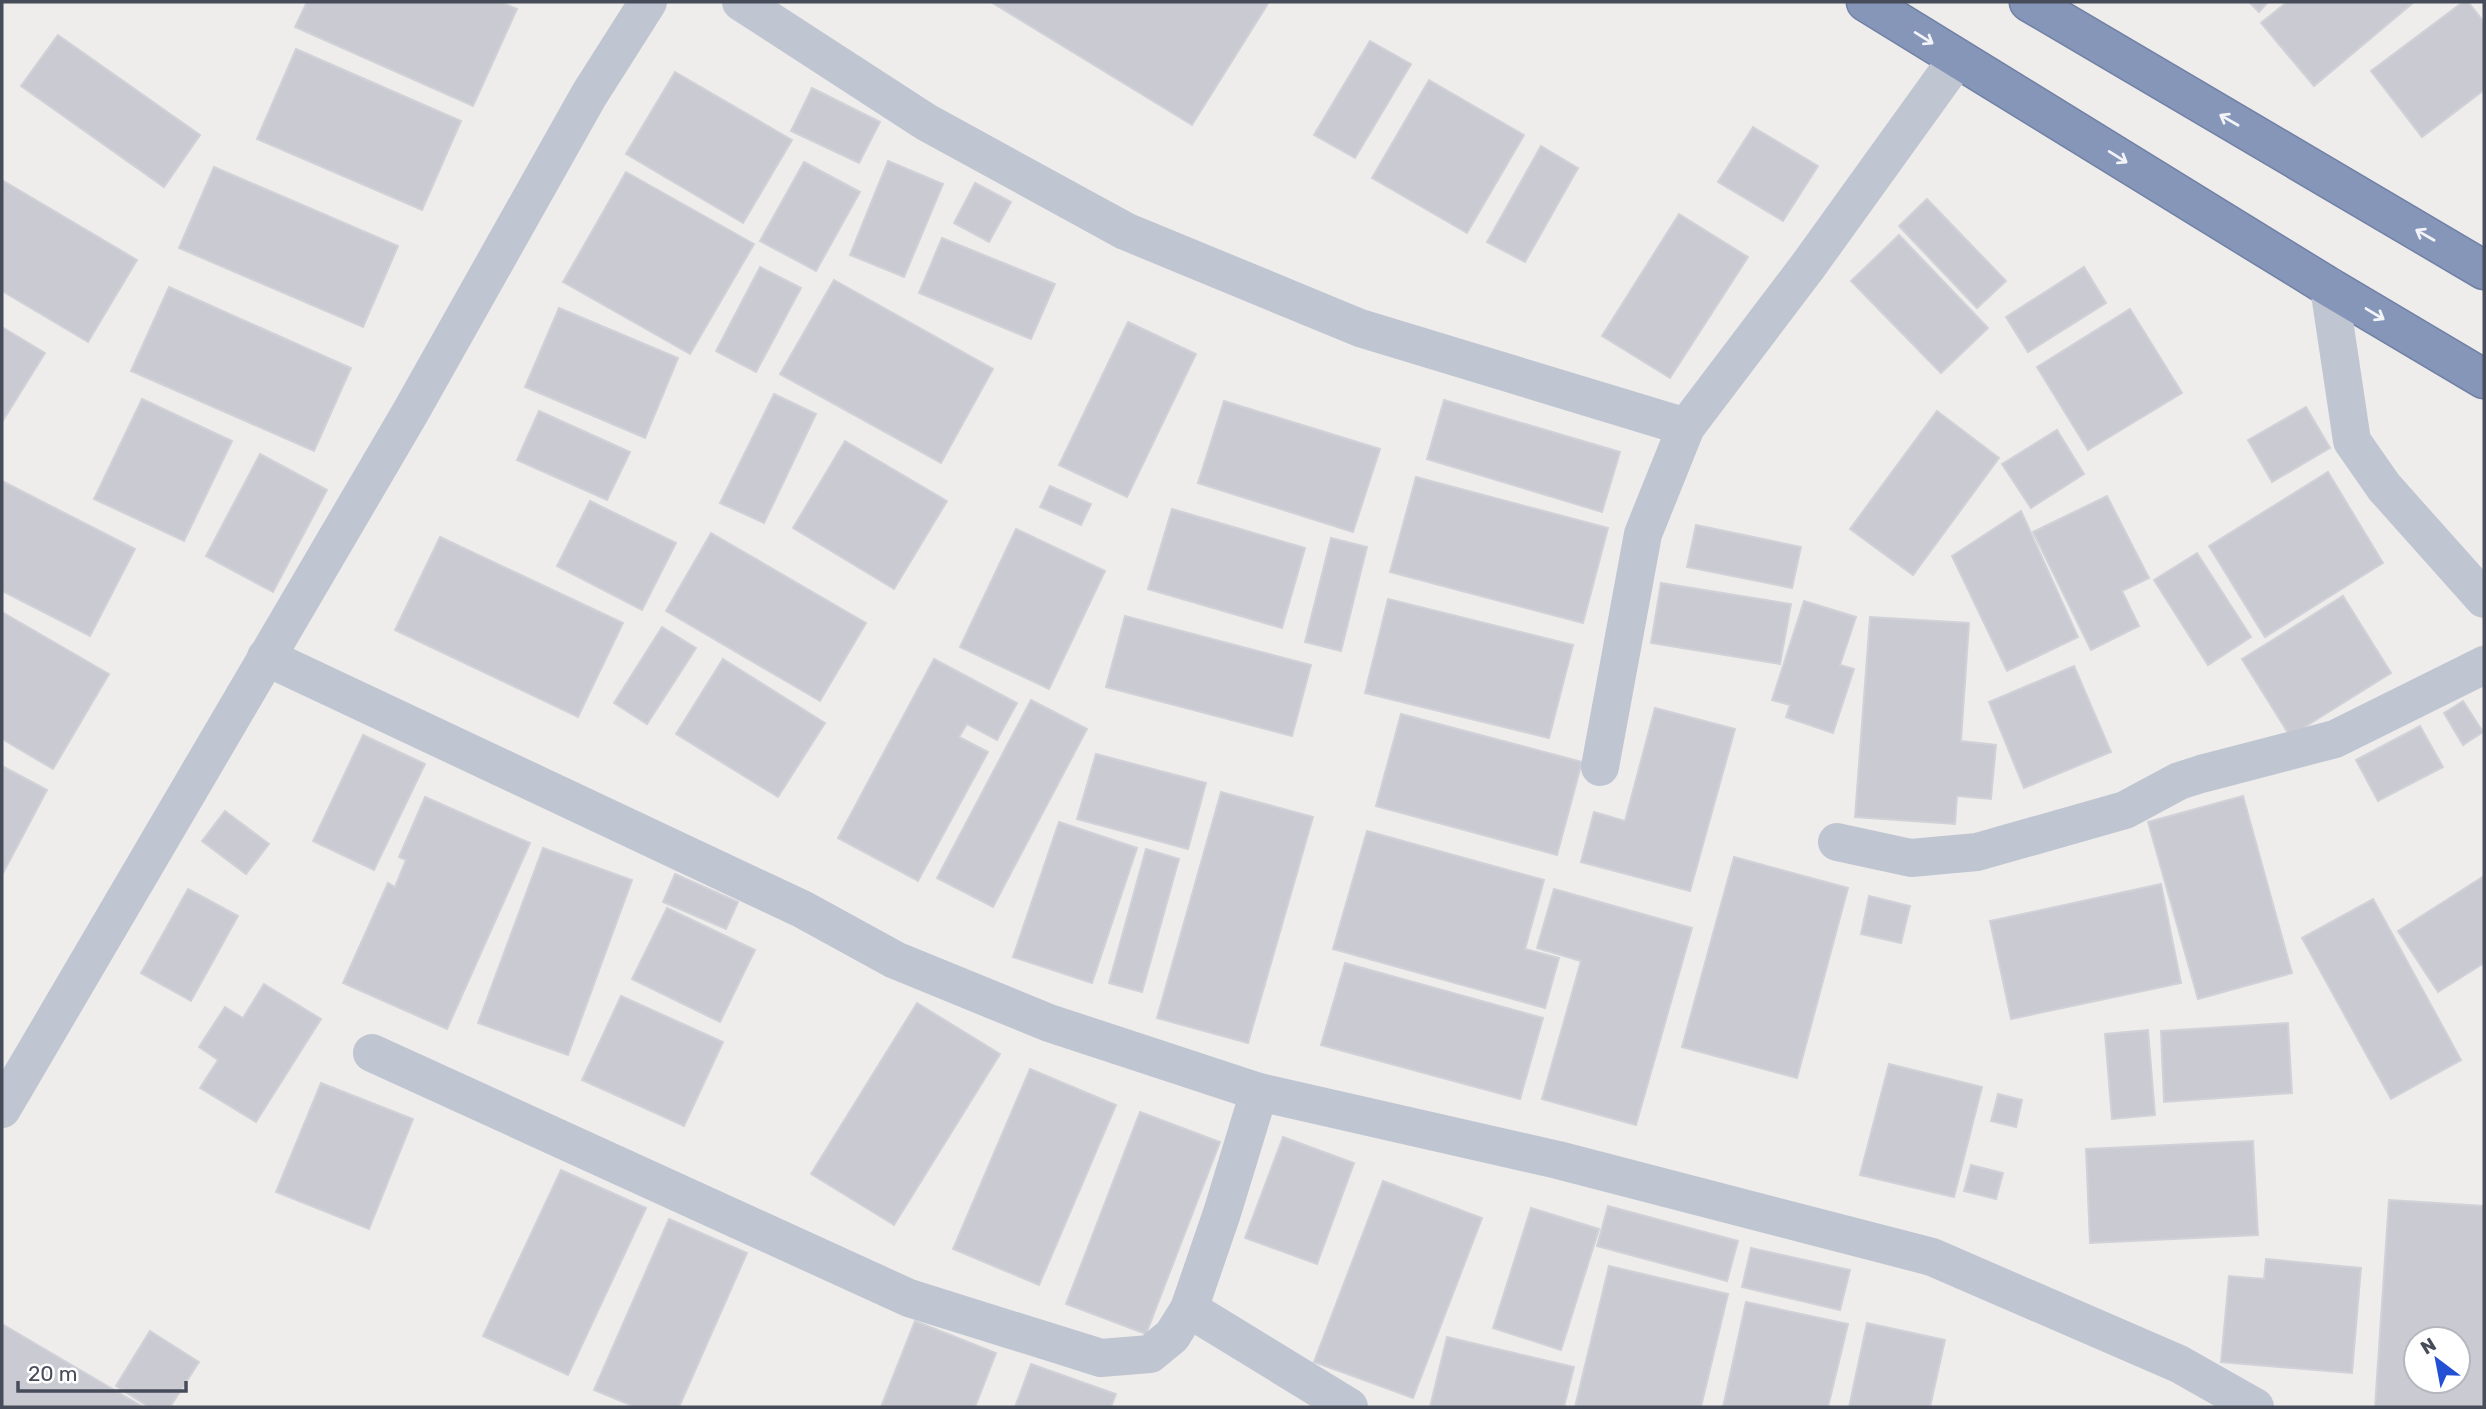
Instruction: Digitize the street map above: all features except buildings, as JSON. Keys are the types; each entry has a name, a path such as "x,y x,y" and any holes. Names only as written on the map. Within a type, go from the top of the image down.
{"highway":[{"path":"1867,2 2329,287 2484,379"},
{"path":"2029,2 2484,270"}],"street":[{"path":"2,1109 410,413 589,95 648,2"},
{"path":"741,2 926,121 1125,231 1360,328 1686,426"},
{"path":"1600,767 1643,534 1686,426 1808,266 1957,59"},
{"path":"2329,287 2351,441 2384,487 2484,598"},
{"path":"267,657 802,909 895,960 1049,1023 1259,1092 1559,1160 1932,1257 2179,1364 2255,1407"},
{"path":"1837,842 1910,858 1976,852 2125,810 2179,781 2201,774 2335,739 2484,665"},
{"path":"372,1053 909,1298 1101,1358 1150,1354 1171,1336 1188,1309 1222,1213 1259,1092"},
{"path":"1188,1309 1349,1407"}]}
